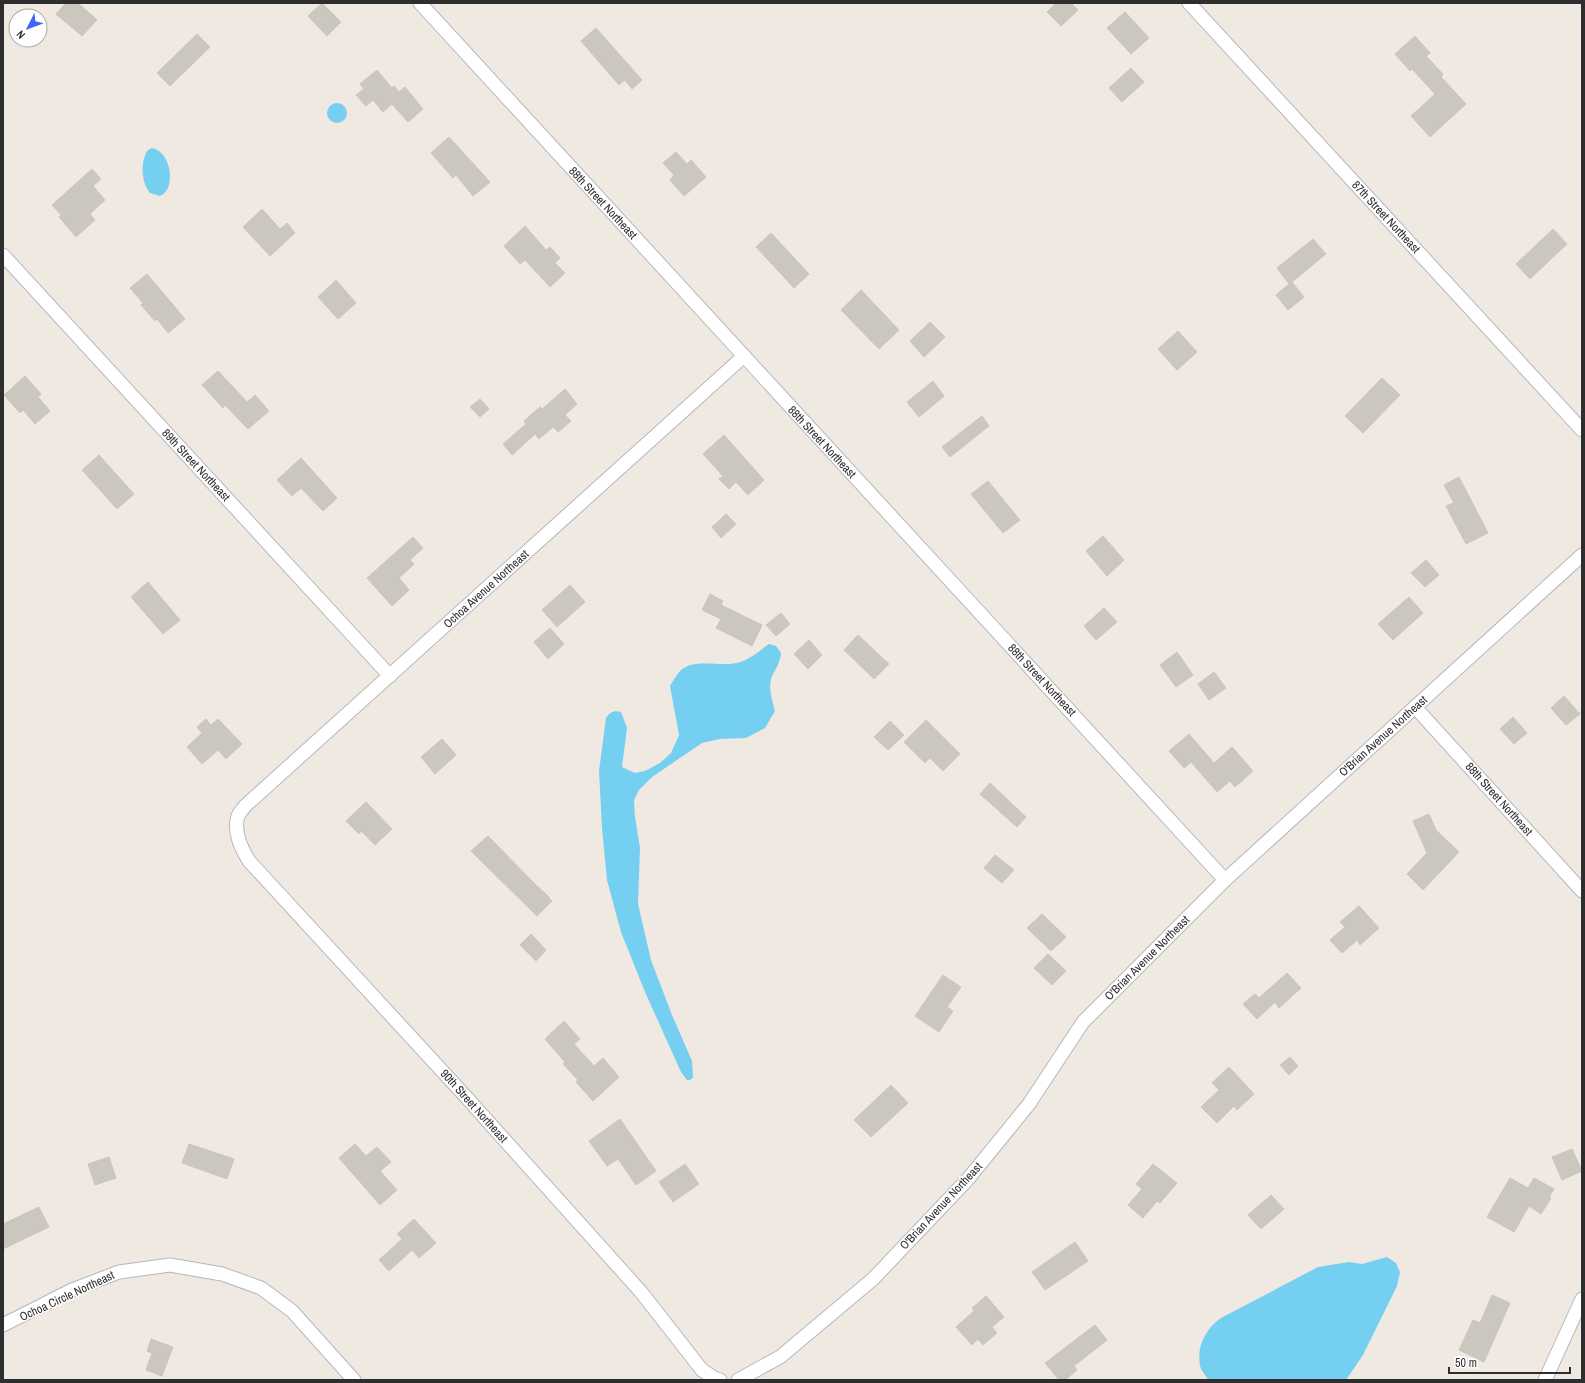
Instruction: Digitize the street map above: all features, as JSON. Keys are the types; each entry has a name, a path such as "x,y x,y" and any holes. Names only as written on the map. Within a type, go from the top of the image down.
{"street":[{"name":"88th Street Northeast","path":"420,3 1225,880"},
{"name":"87th Street Northeast","path":"1189,3 1582,430"},
{"name":"89th Street Northeast","path":"3,255 390,676"},
{"name":"Ochoa Avenue Northeast","path":"237,827 238,816 245,806 744,356"},
{"name":"O'Brian Avenue Northeast","path":"738,1380 780,1357 873,1279 968,1179 1029,1104 1083,1022 1225,880 1582,555"},
{"name":"88th Street Northeast","path":"1415,707 1582,891"},
{"name":"90th Street Northeast","path":"237,827 241,848 249,861 467,1098 641,1292 702,1370 720,1380"},
{"name":"Ochoa Circle Northeast","path":"3,1325 72,1290 119,1272 170,1265 222,1274 261,1288 292,1311 354,1380"},
{"path":"1545,1380 1582,1299"}],"water":[{"path":"337,103 344,106 347,113 344,120 337,123 330,120 327,113 330,106"},
{"path":"152,148 164,156 170,170 169,186 160,196 150,193 143,178 145,155 148,150"},
{"path":"769,644 776,646 781,653 779,662 770,683 775,711 765,728 746,738 720,739 702,743 652,777 639,790 634,800 640,848 638,904 651,960 672,1015 692,1061 693,1078 687,1080 681,1072 645,992 621,932 607,880 599,771 606,718 612,712 621,712 627,728 622,767 635,773 645,771 660,763 671,753 679,735 670,686 681,670 693,664 729,664 740,662"},
{"path":"1387,1257 1396,1263 1400,1272 1397,1286 1363,1355 1346,1380 1208,1380 1201,1369 1199,1362 1200,1347 1210,1328 1221,1318 1318,1267 1349,1262 1362,1264"}],"building":[{"path":"66,3 78,3 97,20 82,36 56,14"},
{"path":"322,3 341,22 327,36 308,16"},
{"path":"1056,3 1071,3 1078,10 1061,26 1047,12"},
{"path":"1125,12 1149,38 1131,54 1107,28"},
{"path":"596,28 642,80 632,89 625,80 619,85 581,41"},
{"path":"197,34 210,47 170,86 157,73"},
{"path":"1415,36 1430,53 1426,56 1443,74 1441,77 1466,104 1430,137 1411,116 1435,94 1412,69 1410,71 1395,54"},
{"path":"1131,68 1144,82 1122,102 1109,88"},
{"path":"377,70 392,88 394,86 399,92 405,87 423,109 408,122 392,104 383,112 373,100 366,106 356,95 364,89 360,84"},
{"path":"449,137 490,182 473,196 456,175 453,178 431,153"},
{"path":"676,152 687,164 691,160 706,177 684,196 670,180 674,175 663,163"},
{"path":"92,169 101,179 93,186 105,200 90,214 95,220 76,237 59,217 61,215 52,205"},
{"path":"262,209 280,229 287,223 295,233 270,256 243,227"},
{"path":"525,226 546,250 550,247 560,258 555,263 565,273 550,287 525,260 520,264 504,246"},
{"path":"1553,229 1567,244 1530,279 1516,264"},
{"path":"771,233 809,274 794,288 756,247"},
{"path":"1313,239 1326,254 1292,282 1304,297 1288,310 1276,295 1289,284 1277,268"},
{"path":"147,274 185,319 168,333 157,319 155,321 141,305 143,303 130,288"},
{"path":"336,280 356,303 338,319 318,297"},
{"path":"861,290 899,330 879,349 841,310"},
{"path":"930,322 945,337 924,357 910,341"},
{"path":"1178,331 1197,352 1177,370 1158,349"},
{"path":"218,371 247,402 255,395 269,411 248,429 225,405 223,408 202,385"},
{"path":"25,376 41,394 38,397 50,411 35,424 23,410 20,413 4,395"},
{"path":"1382,378 1400,395 1363,433 1345,416"},
{"path":"933,381 944,396 919,417 907,402"},
{"path":"565,389 577,404 565,415 571,421 558,432 553,427 539,439 535,434 512,455 503,444 526,424 524,421 540,407 542,409"},
{"path":"480,399 489,409 480,417 470,407"},
{"path":"982,416 989,426 950,457 942,447"},
{"path":"724,435 764,480 748,495 736,482 729,489 719,479 723,476 703,454"},
{"path":"99,455 134,494 117,509 82,470"},
{"path":"301,458 337,498 323,511 301,488 292,496 277,480"},
{"path":"1459,477 1488,533 1466,544 1446,506 1454,503 1444,485"},
{"path":"988,481 1020,520 1003,533 971,494"},
{"path":"726,514 736,524 721,538 712,527"},
{"path":"1103,536 1124,560 1107,576 1086,551"},
{"path":"413,537 423,548 410,560 414,564 399,578 409,590 392,606 367,578"},
{"path":"1426,560 1439,575 1425,587 1411,573"},
{"path":"148,582 180,620 163,634 131,597"},
{"path":"570,585 585,602 557,627 542,610"},
{"path":"710,594 723,601 721,605 762,625 752,646 716,628 721,619 702,610"},
{"path":"1409,597 1423,613 1393,640 1378,624"},
{"path":"1104,608 1117,622 1096,640 1084,626"},
{"path":"781,613 790,624 776,636 766,625"},
{"path":"550,628 564,644 548,659 534,642"},
{"path":"858,635 889,664 874,679 844,650"},
{"path":"809,640 822,655 808,669 794,654"},
{"path":"1177,652 1193,675 1176,687 1160,665"},
{"path":"1214,672 1226,688 1209,700 1198,684"},
{"path":"1564,696 1580,714 1566,725 1551,708"},
{"path":"1513,717 1527,733 1514,744 1500,729"},
{"path":"206,719 211,725 218,719 242,744 226,759 218,750 202,764 187,747 202,733 197,727"},
{"path":"926,720 960,754 943,771 930,758 925,763 904,742"},
{"path":"890,721 904,735 888,750 874,737"},
{"path":"1189,734 1214,763 1232,747 1253,771 1235,787 1230,781 1217,792 1191,762 1184,768 1169,751"},
{"path":"442,739 456,755 435,774 421,757"},
{"path":"990,783 1026,817 1017,827 980,794"},
{"path":"366,802 392,829 375,845 361,831 359,834 346,821"},
{"path":"1429,814 1436,830 1459,852 1423,890 1407,874 1427,853 1413,821"},
{"path":"488,836 552,901 537,916 471,851"},
{"path":"995,855 1014,870 1002,883 984,868"},
{"path":"1359,906 1379,928 1360,945 1357,940 1342,953 1330,940 1345,927 1340,922"},
{"path":"1042,914 1066,937 1051,951 1027,928"},
{"path":"531,934 546,950 536,961 520,945"},
{"path":"1048,954 1066,971 1052,985 1034,968"},
{"path":"1287,973 1301,988 1279,1008 1275,1002 1257,1019 1243,1004 1255,994 1259,998"},
{"path":"943,975 961,987 947,1007 953,1011 939,1032 915,1016"},
{"path":"564,1021 580,1039 574,1044 594,1066 603,1058 619,1077 593,1101 576,1082 578,1080 563,1064 565,1062 545,1039"},
{"path":"1290,1057 1298,1066 1289,1075 1280,1065"},
{"path":"1229,1067 1254,1094 1237,1110 1234,1106 1217,1123 1201,1107 1219,1090 1212,1083"},
{"path":"891,1085 908,1103 871,1137 854,1120"},
{"path":"620,1119 656,1171 636,1185 618,1159 607,1166 589,1141"},
{"path":"189,1144 234,1159 227,1179 182,1163"},
{"path":"355,1144 366,1156 377,1147 391,1162 380,1171 397,1190 380,1205 339,1158"},
{"path":"1572,1149 1582,1171 1562,1180 1552,1157"},
{"path":"109,1157 116,1178 95,1185 88,1164"},
{"path":"685,1164 699,1184 673,1202 659,1182"},
{"path":"1153,1164 1177,1183 1160,1203 1157,1201 1143,1218 1128,1205 1142,1189 1136,1184"},
{"path":"1510,1178 1528,1188 1534,1178 1554,1189 1549,1197 1551,1198 1541,1214 1529,1206 1514,1232 1487,1217"},
{"path":"1271,1195 1284,1209 1261,1229 1248,1215"},
{"path":"39,1207 49,1227 3,1249 3,1224"},
{"path":"414,1219 436,1243 419,1258 412,1250 389,1271 379,1260 402,1239 397,1234"},
{"path":"1075,1242 1088,1261 1045,1290 1032,1272"},
{"path":"1492,1295 1510,1303 1484,1362 1459,1350 1473,1320 1480,1323"},
{"path":"986,1296 1004,1317 992,1327 997,1333 983,1345 978,1339 972,1345 956,1327 974,1311 972,1308"},
{"path":"1095,1325 1107,1340 1074,1366 1077,1370 1065,1380 1059,1380 1045,1363"},
{"path":"151,1339 173,1347 162,1376 146,1370 152,1353 147,1351"}]}
